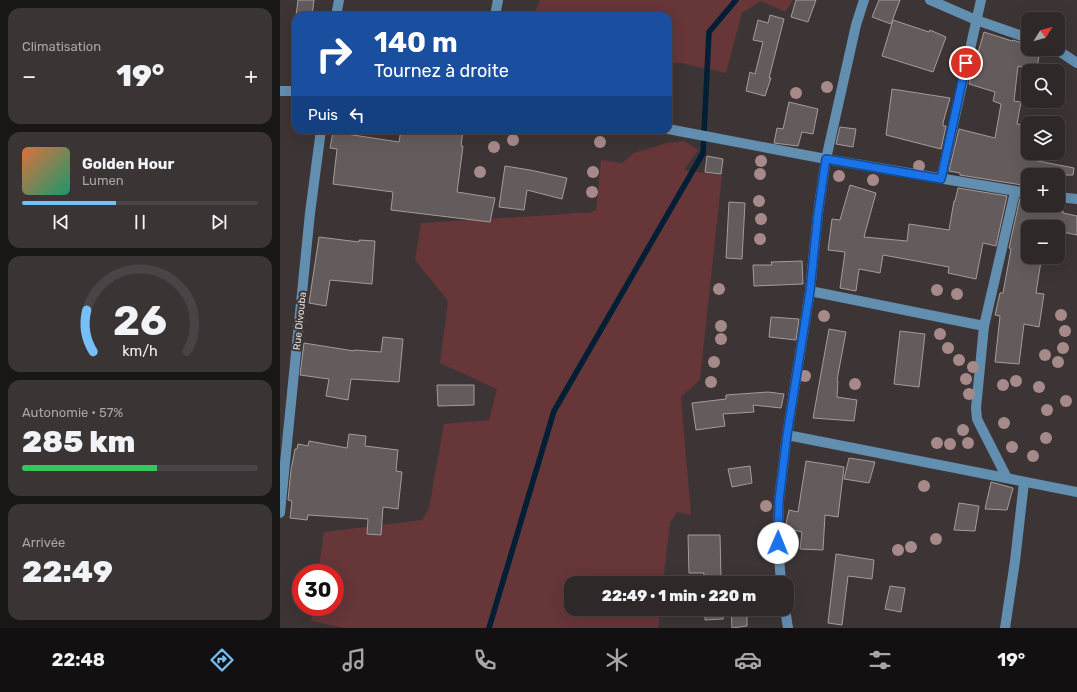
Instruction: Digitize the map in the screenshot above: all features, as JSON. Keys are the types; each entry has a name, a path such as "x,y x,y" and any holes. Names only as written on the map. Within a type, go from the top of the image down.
{"street":[{"path":"337,12 339,0"},
{"path":"496,12 498,0"},
{"path":"780,576 778,543 779,500 787,435 810,291 818,213 826,159 856,26 864,0"},
{"path":"930,0 976,20 1021,36"},
{"path":"941,179 981,0"},
{"path":"1065,55 1077,63"},
{"path":"280,91 292,91"},
{"path":"672,130 826,159 1021,193"},
{"name":"Rue Divouba","path":"280,513 310,213 320,134"},
{"path":"1007,478 977,420 976,408 984,326 1015,192"},
{"path":"1065,198 1077,199"},
{"path":"810,291 984,326"},
{"path":"787,435 1077,492"},
{"path":"1005,628 1024,482"},
{"path":"786,616 788,628"}],"shaded area":[{"path":"540,0 793,0 785,12 761,1 742,13 726,73 672,62 672,12 535,12"},
{"path":"684,141 698,150 684,170 722,175 700,380 681,397 691,515 677,512 670,523 664,576 564,576 564,616 660,616 658,628 344,628 311,621 312,616 344,616 344,564 319,564 324,532 422,520 429,508 444,424 489,420 497,389 440,363 448,301 415,260 421,223 589,213 596,210 601,160 622,163 634,153 667,143"}],"building":[{"path":"298,0 314,0 312,12 296,12"},
{"path":"796,0 816,0 808,22 791,17"},
{"path":"879,0 900,0 891,24 872,17"},
{"path":"770,15 784,19 769,78 771,78 765,96 746,91 750,72 755,74 763,42 753,40 758,20 768,23"},
{"path":"893,20 929,32 930,30 946,37 933,72 882,56"},
{"path":"984,32 1021,43 1021,56 1039,56 1037,64 1021,64 1021,67 1018,66 1014,101 1021,102 1017,124 1021,125 1021,160 1033,160 1074,168 1073,175 1065,175 1065,168 1021,168 1021,185 960,175 960,173 949,171 959,129 995,138 1001,104 993,101 995,92 969,84"},
{"path":"892,89 950,98 943,123 943,126 946,126 941,149 886,135"},
{"path":"789,102 818,109 813,134 802,132 798,146 774,143 777,128 783,129"},
{"path":"840,127 856,129 853,147 836,144"},
{"path":"333,134 346,134 399,142 400,134 462,134 461,146 463,146 457,192 495,198 490,222 391,210 393,192 333,184 337,149 330,148"},
{"path":"707,156 723,159 721,174 705,172"},
{"path":"505,166 567,178 562,199 527,190 524,210 499,207"},
{"path":"850,185 876,193 864,237 907,241 909,224 949,230 958,188 1007,196 996,246 983,243 976,279 948,273 949,267 883,255 880,273 859,269 856,291 840,288 845,252 828,250 832,219 840,220"},
{"path":"1020,198 1021,212 1063,212 1077,216 1077,235 1065,232 1065,220 1021,220 1021,264 1041,264 1036,293 1044,294 1039,327 1024,324 1019,364 995,362 1000,316 995,315 1000,293 1003,293 1011,249 1009,248"},
{"path":"729,202 745,203 742,259 726,258"},
{"path":"319,237 359,242 359,240 375,241 372,284 330,280 326,306 309,303"},
{"path":"802,261 803,284 754,286 753,265 772,265 771,262"},
{"path":"771,317 799,319 796,340 769,337"},
{"path":"829,329 846,332 837,380 837,397 857,400 854,421 813,418"},
{"path":"900,331 925,334 919,387 894,384"},
{"path":"383,337 403,339 399,382 351,379 348,400 326,396 329,379 300,375 304,343 354,351 381,352"},
{"path":"437,385 474,385 474,405 438,406"},
{"path":"768,392 784,394 781,408 753,405 754,412 723,414 725,426 696,430 692,403 726,399 726,395"},
{"path":"349,434 366,436 365,446 398,450 396,471 402,472 398,509 383,507 381,535 367,534 368,519 308,515 307,520 290,518 292,501 288,500 291,470 295,449 297,449 298,444 308,446 309,441 347,448"},
{"path":"849,458 875,462 869,483 844,479"},
{"path":"806,461 844,467 838,517 825,515 823,550 800,549 802,532 785,528 789,510 798,512"},
{"path":"750,466 752,483 732,487 728,469"},
{"path":"991,482 1013,488 1007,510 985,509"},
{"path":"959,503 979,506 975,531 954,530"},
{"path":"688,535 720,535 721,576 704,576 704,573 689,573"},
{"path":"836,554 874,560 872,579 848,576 842,625 828,623"},
{"path":"890,586 905,588 901,612 885,609"},
{"path":"705,616 723,616 723,619 705,620"},
{"path":"731,616 747,616 747,626 732,628"}],"waterway":[{"path":"489,628 554,411 703,153 709,32 736,0"}],"route":[{"path":"778,543 779,500 787,435 810,291 818,213 826,159 941,179 966,63"}]}
